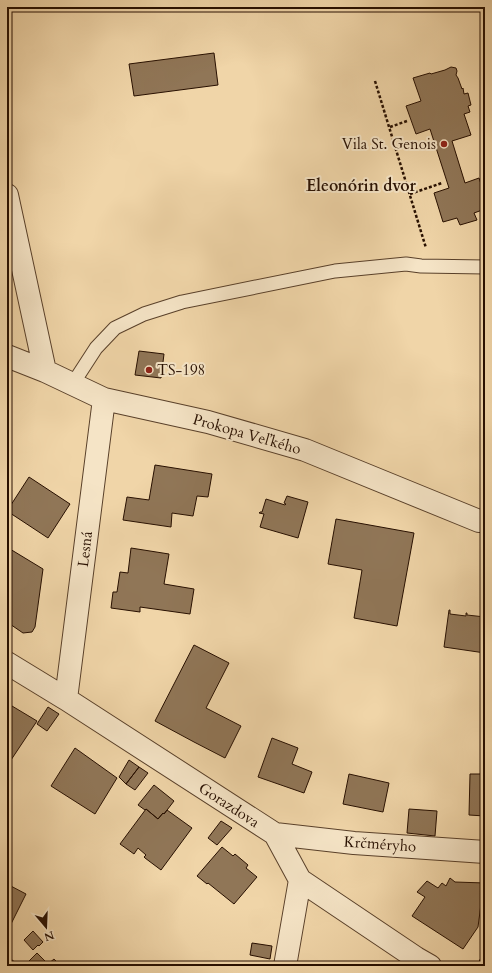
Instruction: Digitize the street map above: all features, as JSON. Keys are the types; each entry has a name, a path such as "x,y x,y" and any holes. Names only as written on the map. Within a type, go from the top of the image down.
{"street":[{"path":"7,195 45,372"},
{"name":"Prokopa Veľkého","path":"7,356 104,400 208,422 305,450 479,521 485,521"},
{"name":"Lesná","path":"66,699 104,400"},
{"name":"Gorazdova","path":"7,663 66,699 275,834 300,880 430,966"},
{"name":"Krčméryho","path":"275,834 354,843 485,852"},
{"path":"285,966 300,880"}],"lane":[{"path":"72,385 96,348 115,328 144,314 182,302 335,270 406,264 421,266 485,267"}],"path":[{"path":"376,81 431,266"},
{"path":"390,127 407,121"},
{"path":"410,194 442,183"}],"building":[{"path":"214,53 218,85 134,96 129,64"},
{"name":"Vila St. Genois","path":"451,67 456,68 456,75 462,89 463,88 464,94 468,93 471,105 468,106 470,112 464,114 471,135 452,141 465,183 479,178 485,196 485,209 474,213 477,220 460,225 457,218 443,222 434,193 449,188 430,129 416,134 406,106 421,101 413,78 445,70"},
{"name":"TS-198","path":"139,351 164,354 161,378 135,375"},
{"path":"155,465 212,474 208,497 197,496 193,516 172,513 171,527 123,520 127,497 149,500"},
{"path":"29,477 70,504 48,538 7,511"},
{"path":"287,496 308,502 298,538 260,527 264,514 259,513 262,512 266,499 285,505 286,504 284,503"},
{"path":"336,519 414,533 397,626 354,618 362,570 328,564"},
{"path":"131,548 169,554 164,584 194,589 190,614 140,607 140,612 111,608 113,592 117,592 120,572 128,573"},
{"path":"7,549 10,549 43,569 35,627 32,632 23,633 7,622"},
{"path":"449,610 450,614 466,616 467,613 467,615 485,617 485,653 444,647"},
{"path":"194,645 229,663 206,708 241,726 225,758 155,721"},
{"path":"7,703 37,721 7,766"},
{"path":"48,707 59,714 47,731 37,724"},
{"path":"272,738 298,748 292,764 312,772 304,793 258,777"},
{"path":"75,748 117,778 95,814 51,786"},
{"path":"129,760 139,767 126,784 119,777"},
{"path":"139,767 148,773 135,790 126,784"},
{"path":"483,770 485,770 485,816 469,815 470,774 480,774"},
{"path":"349,774 389,783 383,812 343,804"},
{"path":"154,785 174,801 158,819 146,809 145,810 138,805"},
{"path":"146,809 158,819 167,810 192,828 161,870 145,858 144,857 146,855 138,848 134,854 120,844"},
{"path":"409,809 437,811 435,836 407,833"},
{"path":"221,821 232,828 217,845 208,838"},
{"path":"222,847 233,856 235,854 248,865 246,868 257,877 234,904 197,876"},
{"path":"450,878 455,882 485,883 478,927 463,949 412,916 425,897 417,892 427,881 438,888 442,883 446,886"},
{"path":"7,884 26,894 7,932"},
{"path":"33,931 43,942 33,950 24,940"},
{"path":"252,943 272,946 270,959 250,955"},
{"path":"484,951 485,966 477,966"},
{"path":"37,953 48,964 54,959 61,966 24,966"},
{"path":"7,956 16,963 14,966 7,966"}],"place":[{"name":"Vila St. Genois","path":"444,144"},
{"name":"TS-198","path":"149,370"}],"district":[{"name":"Eleonórin dvor","path":"361,186"}]}
